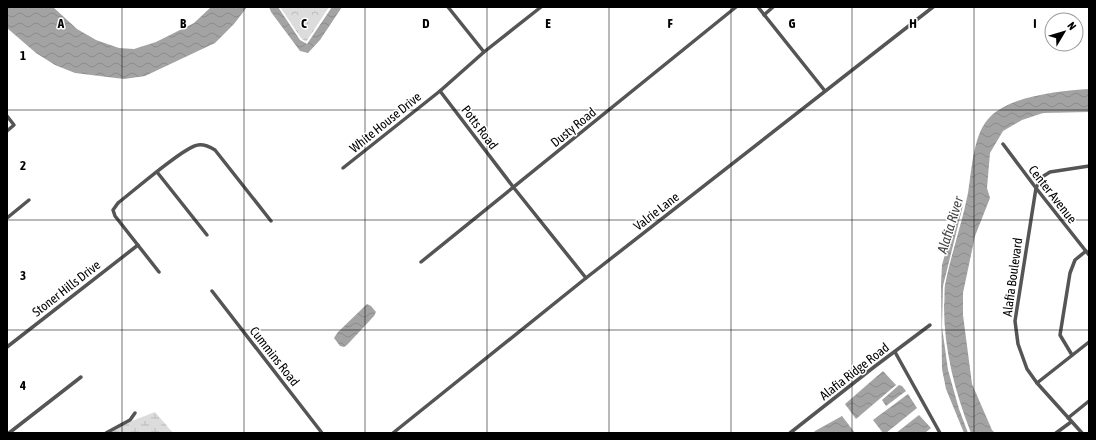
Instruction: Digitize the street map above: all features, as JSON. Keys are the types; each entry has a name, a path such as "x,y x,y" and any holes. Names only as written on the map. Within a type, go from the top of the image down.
{"street":[{"path":"448,7 484,52"},
{"path":"440,91 484,52 540,7"},
{"name":"Dusty Road","path":"421,262 736,7"},
{"path":"758,7 825,91"},
{"path":"764,15 773,7"},
{"name":"Valrie Lane","path":"393,433 586,278 933,7"},
{"name":"Potts Road","path":"440,91 514,188 586,278"},
{"name":"White House Drive","path":"343,168 440,91"},
{"path":"7,116 14,125 7,131"},
{"name":"Center Avenue","path":"1003,144 1089,255"},
{"path":"159,272 115,216 113,210 118,203 186,150 197,145 208,146 216,150 271,221"},
{"path":"1036,188 1042,177 1050,172 1089,166"},
{"path":"157,172 207,235"},
{"name":"Alafia Boulevard","path":"1036,188 1015,321 1018,344 1026,369 1037,384 1082,433"},
{"path":"7,218 29,200"},
{"name":"Stoner Hills Drive","path":"7,347 138,245"},
{"path":"1072,355 1060,335 1070,273 1075,260 1086,251"},
{"name":"Cummins Road","path":"212,291 322,433"},
{"name":"Alafia Ridge Road","path":"790,433 930,325"},
{"path":"1037,384 1089,342"},
{"path":"895,352 940,433"},
{"path":"9,433 81,377"},
{"path":"1068,418 1089,401"},
{"path":"106,433 130,420 135,413"},
{"path":"1056,433 1071,422"}],"green space":[{"path":"280,7 329,7 306,42 301,38"},
{"path":"155,412 173,433 109,433 132,421"}],"water":[{"path":"7,7 53,7 77,29 96,40 119,48 134,49 156,42 194,23 211,7 247,7 234,24 215,43 145,76 124,79 75,73 55,65 36,53 7,28"},
{"path":"269,7 278,7 300,40 307,44 332,7 342,7 320,40 308,53 300,51 271,12"},
{"name":"Alafia River","path":"1089,89 1089,112 1043,113 1022,120 1003,131 990,153 987,188 990,198 975,236 963,293 963,315 972,384 992,430 995,433 971,433 955,386 948,355 944,306 945,285 966,205 974,152 980,132 991,116 1012,103 1038,95"},
{"path":"963,205 943,286 942,327 948,370 959,409 968,433 964,433 946,389 942,369 941,284 942,265 954,222"},
{"path":"367,304 376,312 374,316 347,345 344,347 340,346 334,338 338,332"},
{"path":"883,371 896,385 856,419 845,404"},
{"path":"899,385 906,391 886,406 882,400"},
{"path":"908,394 917,408 886,433 883,433 873,420"},
{"path":"919,415 931,428 925,433 896,433"},
{"path":"842,416 855,433 813,433 815,431"}]}
